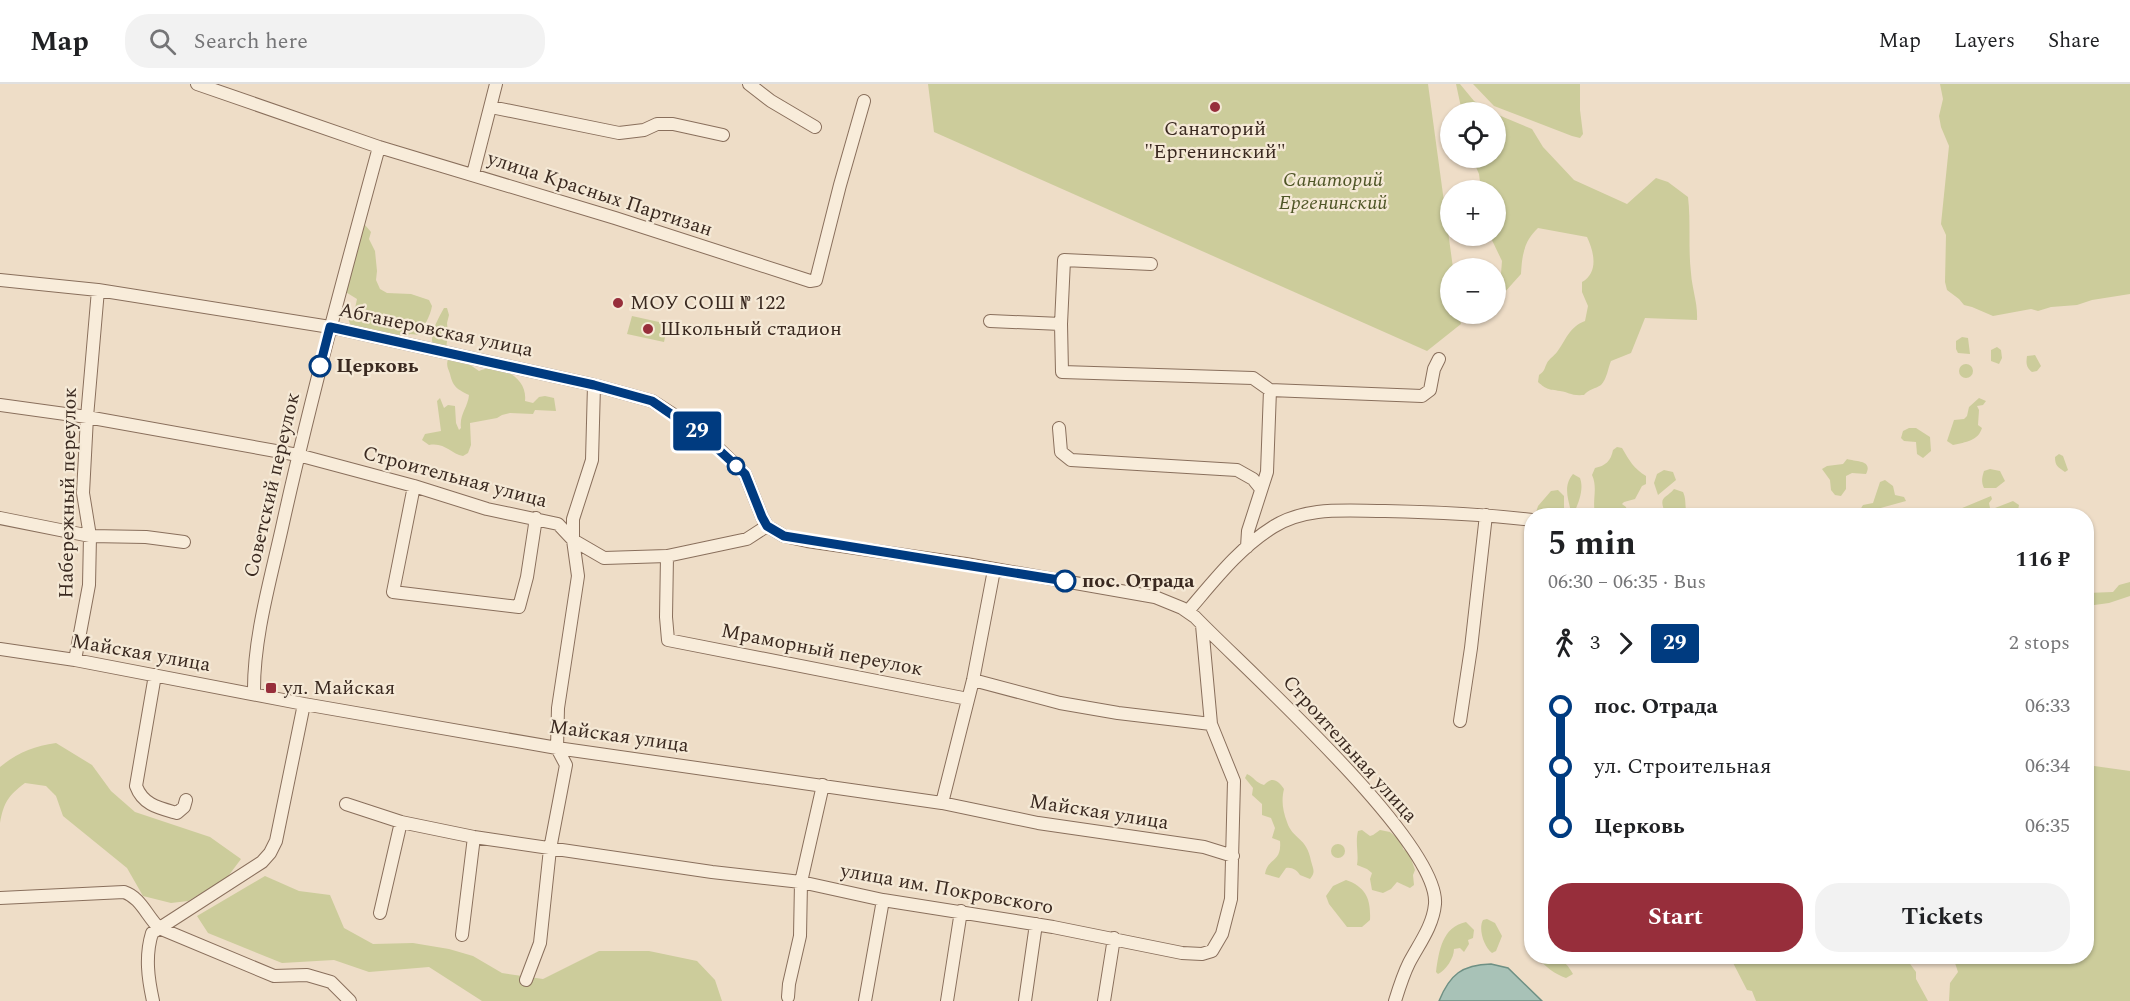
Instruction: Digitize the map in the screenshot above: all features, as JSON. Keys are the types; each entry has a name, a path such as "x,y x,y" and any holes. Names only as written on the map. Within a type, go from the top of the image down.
{"street":[{"path":"473,174 491,107 494,84"},
{"path":"749,84 771,101 815,128"},
{"name":"улица Красных Партизан","path":"200,85 379,147 473,174 810,281 816,280 864,101"},
{"path":"491,107 620,133 644,130 657,124 673,124 723,135"},
{"name":"Советский переулок","path":"254,694 253,668 268,588 298,455 379,147"},
{"path":"1151,264 1064,260 1061,324 1062,372 1253,378 1270,390 1422,396 1430,390 1434,369 1439,358"},
{"name":"Абганеровская улица","path":"0,280 98,290 330,327 594,385 652,401 694,428 745,474 767,526"},
{"name":"Набережный переулок","path":"75,660 88,585 90,536 83,494 98,290"},
{"path":"990,321 1061,324"},
{"path":"526,980 540,943 550,850 566,765 557,748 558,708 578,576 573,540 573,519 592,460 594,385"},
{"path":"1247,547 1248,531 1267,472 1270,390"},
{"name":"Строительная улица","path":"0,405 87,417 298,455 414,486 487,509 558,524 573,540 604,558 667,556 747,539 767,526 784,536 807,541 966,564 1155,597 1188,611 1271,689 1388,814 1423,865 1435,891 1435,905 1430,924 1410,961 1395,1001"},
{"path":"1059,428 1061,452 1071,460 1237,470 1254,480 1262,489"},
{"path":"414,486 393,592 519,607 527,577 536,518"},
{"path":"1188,611 1218,574 1247,547 1274,526 1296,516 1323,511 1443,512 1524,519"},
{"path":"1460,721 1486,515"},
{"path":"0,519 90,536 146,537 184,542"},
{"name":"Мраморный переулок","path":"667,556 668,640 968,699"},
{"path":"942,803 973,680 994,570"},
{"name":"улица им. Покровского","path":"346,804 401,822 474,837 550,850 801,882 883,900 1036,924 1182,953 1202,954 1212,951 1222,934 1231,899 1234,781 1211,724 1203,625"},
{"name":"Майская улица","path":"0,649 75,660 304,704 557,748 942,803 1038,823 1204,847 1233,856"},
{"path":"155,675 136,786 146,801 177,813 184,807 186,800"},
{"path":"973,680 1060,703 1118,713 1211,724"},
{"path":"153,1001 147,949 152,933 262,862 270,853 276,841 288,790 304,704"},
{"path":"788,997 800,936 801,882 823,785"},
{"path":"380,913 401,822"},
{"path":"462,935 474,837"},
{"path":"0,898 123,892 133,895 159,928 274,976 307,975 331,982 350,1001"},
{"path":"865,1001 883,900"},
{"path":"947,1001 962,911"},
{"path":"1025,1001 1036,924"},
{"path":"1104,1001 1114,938"}],"green space":[{"name":"Санаторий Ергенинский","path":"928,84 1428,84 1441,180 1440,246 1450,246 1452,258 1440,258 1440,324 1461,324 1427,351 934,132"},
{"path":"1456,84 1460,84 1476,102 1460,102"},
{"path":"1473,84 1580,84 1583,134 1580,138 1572,136 1506,111 1506,102 1490,102"},
{"path":"1940,84 2130,84 2130,294 2092,300 2077,305 2051,307 2038,311 2031,309 1993,316 1964,305 1947,290 1945,282 1946,235 1941,224 1949,146 1939,116 1943,99"},
{"path":"1506,118 1532,129 1543,147 1574,180 1627,204 1656,178 1668,182 1688,197 1690,264 1697,320 1645,318 1631,353 1611,361 1601,385 1584,395 1548,389 1538,382 1539,375 1568,334 1585,321 1588,306 1582,292 1582,282 1591,273 1593,267 1592,249 1587,237 1538,228 1525,249 1521,274 1506,291 1506,258 1501,258 1495,246 1506,246 1506,180 1480,180 1476,168 1506,168"},
{"path":"365,225 371,232 369,239 375,251 376,280 380,289 387,293 411,294 429,300 432,306 420,335 410,334 404,339 356,328 350,324 348,318 354,313 357,299 344,291 359,232"},
{"path":"444,308 447,308 449,315 446,348 433,346 432,341 435,327"},
{"name":"Школьный стадион","path":"632,316 668,324 664,342 627,334"},
{"path":"1962,337 1968,338 1970,354 1958,353 1956,349 1956,341"},
{"path":"1997,347 2001,350 2002,358 1999,364 1991,361 1991,350"},
{"path":"2035,355 2041,366 2037,371 2032,372 2027,365 2027,356"},
{"path":"448,359 466,362 479,371 503,370 511,374 522,385 525,401 533,403 539,397 545,396 554,398 556,411 535,410 533,414 510,413 470,423 471,445 468,453 463,456 439,445 429,445 422,440 425,434 441,431 437,401 440,398 444,408 448,405 455,406 456,423 459,430 469,395 454,385 447,363"},
{"path":"1963,364 1969,364 1973,371 1969,378 1963,378 1959,374 1959,368"},
{"path":"1979,398 1986,401 1983,405 1977,406 1978,425 1982,428 1978,436 1953,445 1947,441 1954,420 1964,419 1969,407"},
{"path":"1916,428 1930,437 1931,451 1923,458 1917,454 1916,442 1904,441 1901,438 1903,431"},
{"path":"1617,447 1622,448 1635,467 1646,476 1646,484 1642,486 1635,499 1622,504 1626,508 1594,508 1595,485 1592,475 1595,468 1607,462"},
{"path":"2059,454 2063,456 2068,470 2065,472 2056,462 2055,457"},
{"path":"1847,459 1863,462 1868,469 1866,474 1852,473 1846,476 1846,489 1841,496 1835,495 1831,490 1830,480 1822,469 1843,464"},
{"path":"1990,469 2000,471 2005,481 1996,488 1984,488 1983,473"},
{"path":"1664,470 1673,472 1676,480 1658,495 1654,483 1657,474"},
{"path":"1573,474 1580,478 1580,495 1576,508 1570,508 1567,488"},
{"path":"1885,480 1893,486 1895,495 1904,497 1906,501 1881,508 1861,508 1863,505 1873,503 1880,482"},
{"path":"1674,489 1683,492 1686,508 1663,508 1664,498"},
{"path":"1558,490 1564,496 1564,508 1537,508 1538,506 1551,491"},
{"path":"1991,496 1990,508 1962,508"},
{"path":"2013,501 2019,505 2018,508 1995,508"},
{"path":"2130,582 2130,596 2094,605 2094,593 2113,592 2119,585"},
{"path":"56,743 92,765 111,791 135,812 210,837 241,859 226,879 188,901 171,903 143,896 127,868 63,816 56,796 46,786 25,783 8,800 0,823 0,767 26,751"},
{"path":"2094,766 2130,771 2130,1001 1949,1001 1950,983 1958,972 1955,964 2094,964"},
{"path":"1247,774 1264,785 1275,780 1284,789 1284,814 1289,828 1309,853 1314,870 1310,879 1290,868 1286,868 1279,878 1265,874 1279,853 1280,841 1272,838 1275,828 1271,818 1262,815 1262,804 1252,795 1253,788 1245,778"},
{"path":"1362,830 1370,836 1380,830 1390,832 1402,842 1403,849 1409,853 1415,870 1414,885 1410,888 1397,882 1383,893 1372,890 1370,879 1372,873 1357,865 1357,835 1358,831"},
{"path":"1335,844 1341,844 1345,851 1341,858 1335,858 1331,854 1331,848"},
{"path":"265,876 299,891 330,895 344,928 373,944 413,943 449,949 473,956 502,973 543,979 599,951 649,951 697,961 715,980 722,1001 482,1001 429,967 369,972 334,960 282,963 208,933 197,916"},
{"path":"1346,880 1363,890 1368,900 1370,920 1362,927 1347,927 1329,904 1326,896 1333,886"},
{"path":"1487,919 1495,923 1502,936 1496,951 1492,953 1482,933 1483,920"},
{"path":"1466,922 1474,930 1473,938 1468,940 1469,944 1464,952 1460,948 1454,949 1449,963 1438,974 1437,964 1443,941 1452,929"},
{"path":"1544,964 1566,964 1573,974 1566,978"},
{"path":"1734,964 1910,964 1916,972 1916,979 1928,1001 1756,1001 1752,991 1747,990"}],"shaded area":[{"path":"1491,964 1508,968 1542,1001 1439,1001 1448,984 1458,973 1472,966"}],"bus line":[{"name":"29","path":"320,366 330,327 594,385 652,401 694,428 745,474 767,526 784,536 1065,581"}],"place":[{"name":"Санаторий \"Ергенинский\"","path":"1215,107"},
{"name":"МОУ СОШ № 122","path":"618,303"},
{"name":"Школьный стадион","path":"648,329"},
{"name":"Церковь","path":"320,366"},
{"name":"пос. Отрада","path":"1065,581"},
{"name":"ул. Майская","path":"271,688"}]}
